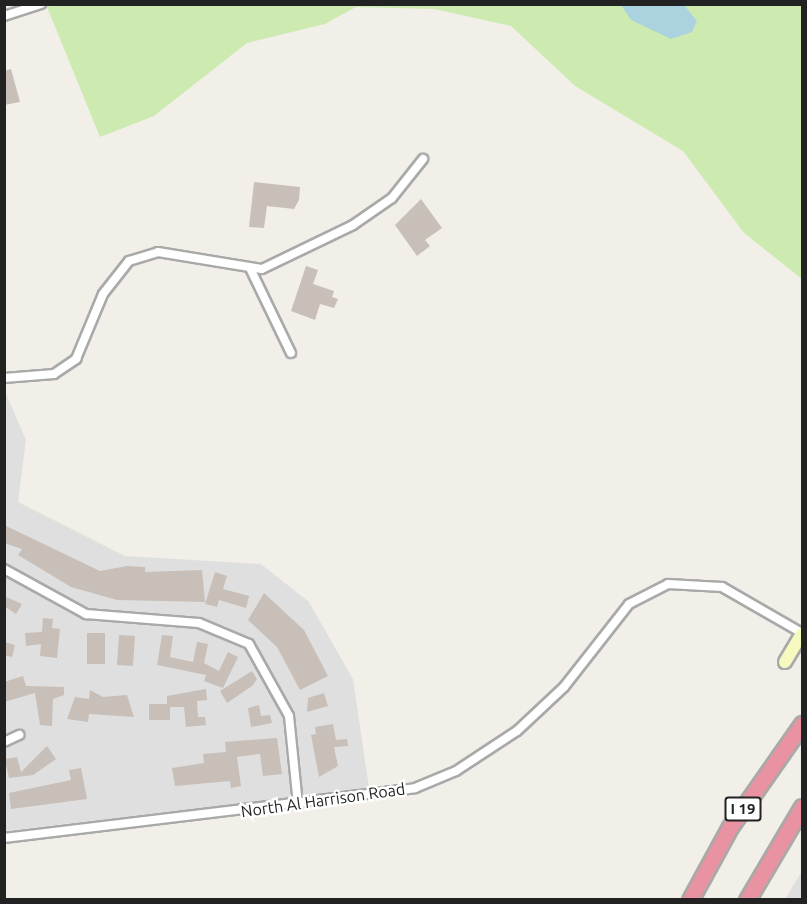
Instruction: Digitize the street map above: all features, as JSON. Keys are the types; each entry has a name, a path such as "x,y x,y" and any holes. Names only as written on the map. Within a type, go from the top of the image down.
{"highway":[{"name":"I 19","path":"690,900 730,827 802,724"},
{"path":"747,900 802,807"}],"street":[{"path":"6,12 41,4"},
{"path":"251,270 353,225 392,198 423,159"},
{"path":"4,378 54,374 76,359 118,270 143,254 224,260 251,270 291,353"},
{"path":"4,569 86,614 199,622 249,644 289,716 298,805"},
{"name":"North Al Harrison Road","path":"4,838 298,805 415,788 490,752 556,695 622,612 658,587 690,581 723,587 802,634"},
{"path":"785,662 802,634"},
{"path":"4,742 19,735"}],"shaded area":[{"path":"4,389 26,440 18,502 125,556 261,564 309,602 353,679 369,788 5,831"},
{"path":"802,871 802,899 785,899"}],"green space":[{"path":"57,4 802,5 802,279 744,233 683,151 575,86 511,26 434,9 356,7 325,24 247,43 154,116 100,137 47,7"}],"water":[{"path":"621,5 684,5 697,21 692,32 671,39 631,20"}],"building":[{"path":"11,69 20,102 4,105 4,71"},
{"path":"254,182 300,187 299,200 294,209 267,206 264,228 249,227"},
{"path":"421,199 442,228 425,240 430,246 417,256 395,225"},
{"path":"306,266 318,270 313,284 334,291 332,297 338,299 334,308 320,304 315,320 291,311"},
{"path":"4,525 100,571 127,566 145,567 145,572 202,570 205,602 117,600 71,587 18,555 22,549 4,543"},
{"path":"215,572 227,576 223,589 249,596 246,608 219,600 217,607 205,604"},
{"path":"264,593 304,630 328,676 300,690 277,647 248,620"},
{"path":"4,596 22,604 16,614 4,606"},
{"path":"43,618 53,619 52,628 60,629 57,658 40,656 41,644 26,646 25,633 42,632"},
{"path":"87,633 105,633 105,664 87,664"},
{"path":"119,635 135,636 133,666 117,665"},
{"path":"162,635 173,636 170,657 193,662 197,642 208,644 204,663 219,671 228,652 238,657 223,688 204,681 206,675 157,665"},
{"path":"4,642 15,645 12,657 4,655"},
{"path":"252,671 257,679 252,686 227,703 220,691"},
{"path":"23,676 26,686 64,687 64,695 53,699 52,726 40,725 35,693 4,702 4,682"},
{"path":"206,689 207,700 197,701 198,717 205,717 206,725 186,727 184,707 170,707 170,720 149,720 149,704 167,704 167,696"},
{"path":"90,690 103,697 127,695 134,717 89,714 88,722 67,719 75,697 89,699"},
{"path":"324,693 328,706 307,712 308,698"},
{"path":"259,705 261,716 270,715 272,723 251,727 248,708"},
{"path":"333,724 336,740 347,739 348,746 334,747 338,766 319,777 311,735 316,734 315,727"},
{"path":"277,738 282,774 263,776 260,754 237,757 241,786 231,788 230,781 175,786 172,768 204,763 203,754 226,752 225,742"},
{"path":"47,746 56,759 33,775 9,778 5,759 17,757 21,772"},
{"path":"81,768 87,799 11,809 9,793 71,780 69,770"}]}
